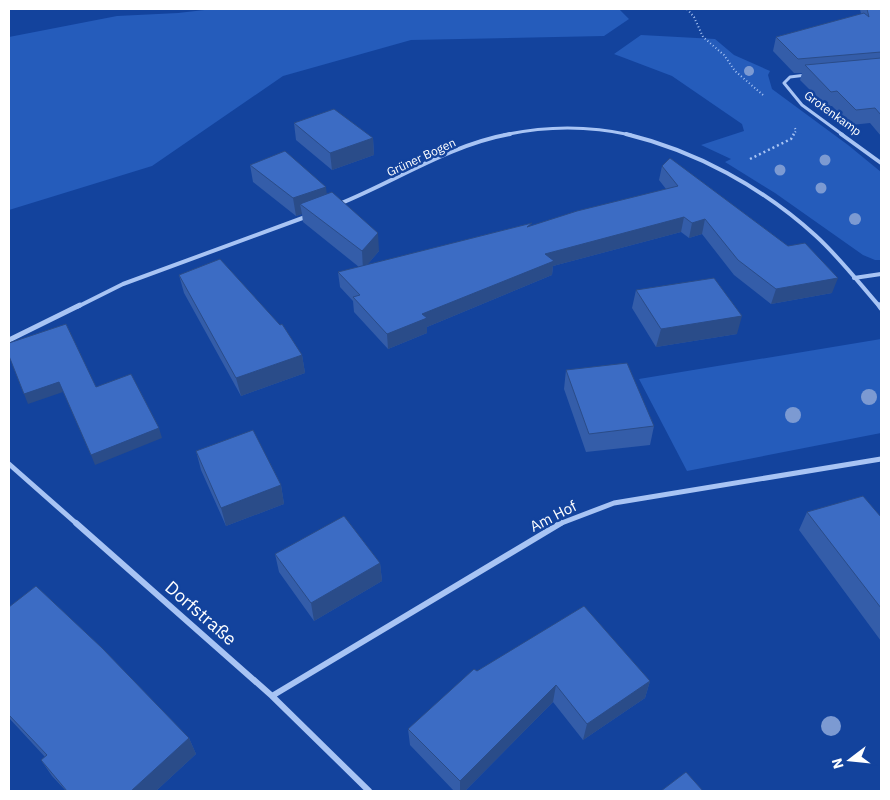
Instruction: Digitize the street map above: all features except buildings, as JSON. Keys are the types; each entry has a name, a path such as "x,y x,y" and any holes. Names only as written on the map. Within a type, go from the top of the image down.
{"street":[{"name":"Grotenkamp","path":"811,74 790,77 784,83 790,93 817,117 862,146 881,163"},
{"name":"Grüner Bogen","path":"336,205 364,195 446,154 487,139 529,131 571,128 642,138 723,171 771,202 816,236 881,308"},
{"path":"9,340 123,284 309,215"},
{"path":"854,278 881,274"},
{"name":"Am Hof","path":"272,696 564,521 614,503 881,459"},
{"name":"Dorfstraße","path":"9,464 272,696 369,791"}],"path":[{"path":"688,9 694,17 703,38 724,55 735,71 765,96"},
{"path":"723,171 791,139 796,130 794,126"}],"shaded area":[{"path":"213,9 619,9 629,19 604,36 411,40 283,76 152,166 9,210 9,37 117,16"},
{"path":"641,35 715,39 734,55 770,71 768,75 772,89 881,172 881,260 875,260 863,255 775,193 725,162 731,159 701,145 744,131 742,124 672,76 614,54"},
{"path":"881,339 881,433 687,471 639,379"}]}
